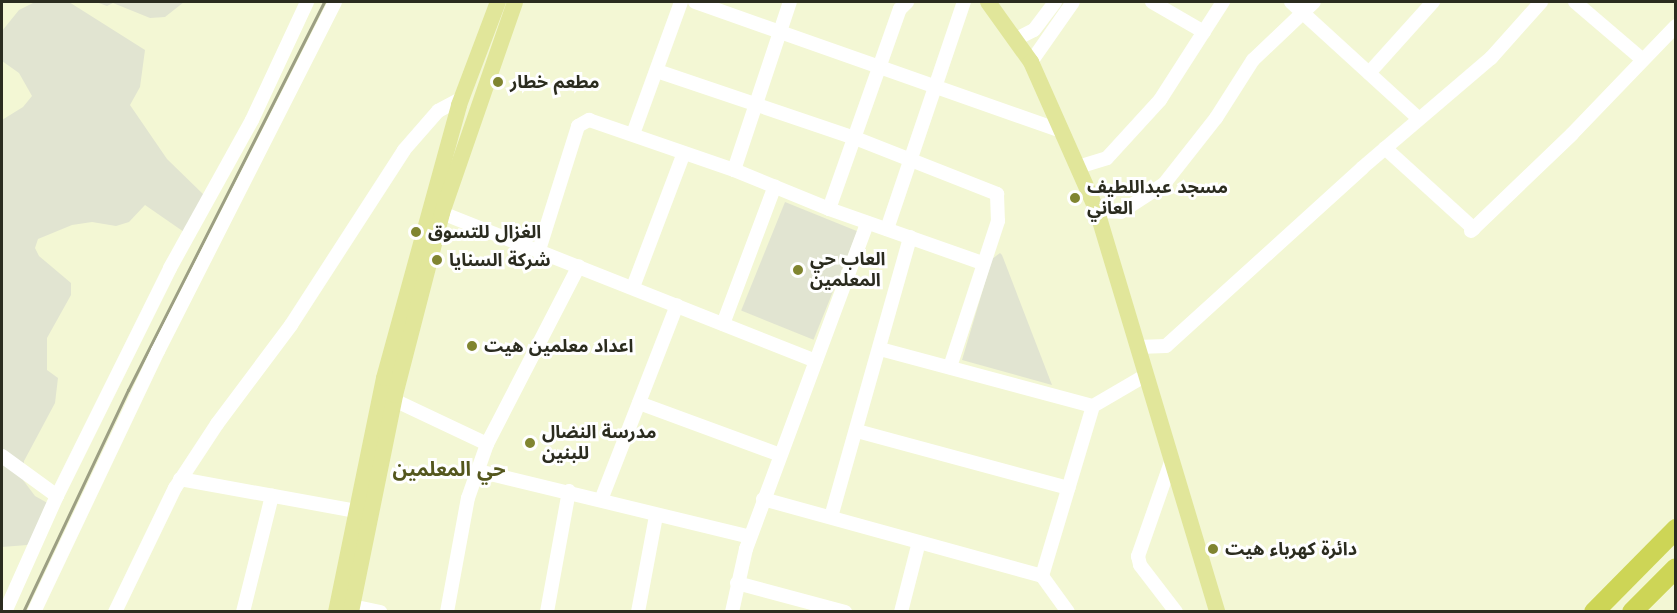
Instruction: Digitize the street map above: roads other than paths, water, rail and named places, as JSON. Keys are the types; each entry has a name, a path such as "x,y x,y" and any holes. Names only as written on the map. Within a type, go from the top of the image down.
{"highway":[{"path":"1594,612 1676,529"},
{"path":"1632,612 1676,568"}],"main road":[{"path":"336,612 384,378 461,99 498,2"},
{"path":"352,609 394,400 442,213 515,2"},
{"path":"988,2 1031,62 1097,211 1217,612"},
{"path":"478,55 494,60"}],"street":[{"path":"5,612 57,496 170,268 252,120 307,2"},
{"path":"34,612 158,351 335,2"},
{"path":"633,134 681,2"},
{"path":"695,2 934,88 1062,130"},
{"path":"734,170 782,33 790,2"},
{"path":"829,209 900,9 907,2"},
{"path":"887,229 964,2"},
{"path":"1016,39 1034,30 1055,2"},
{"path":"1031,62 1073,2"},
{"path":"1152,2 1204,32"},
{"path":"1078,167 1107,158 1160,100 1223,2"},
{"path":"1291,2 1419,120"},
{"path":"1097,211 1121,212 1164,184 1216,118 1253,60 1314,2"},
{"path":"1369,73 1433,2"},
{"path":"1138,347 1166,346 1385,148 1491,58 1541,2"},
{"path":"1575,2 1643,60"},
{"path":"1385,148 1472,230 1676,26"},
{"path":"657,70 910,158 997,194 998,220 982,263 950,367"},
{"path":"115,612 180,479 291,325 404,150 438,111 461,99"},
{"path":"539,250 583,120 633,134 734,170 829,209 982,263"},
{"path":"633,287 684,153"},
{"path":"723,324 775,186"},
{"path":"442,213 677,304 816,361"},
{"path":"732,612 737,583 763,499 867,223"},
{"path":"831,518 910,237"},
{"path":"447,612 468,498 487,444 579,266"},
{"path":"601,500 677,304"},
{"path":"880,349 1093,406"},
{"path":"1042,576 1093,406 1146,375"},
{"path":"394,400 487,444"},
{"path":"639,403 780,455"},
{"path":"857,431 1068,488"},
{"path":"2,456 57,496"},
{"path":"1171,462 1138,556 1140,565 1176,612"},
{"path":"478,471 569,491 656,516 750,537"},
{"path":"180,479 356,511"},
{"path":"547,612 569,491"},
{"path":"243,612 272,496"},
{"path":"763,499 1042,576 1068,612"},
{"path":"638,612 656,516"},
{"path":"901,612 919,542"},
{"path":"737,583 824,609 845,612"},
{"path":"352,609 380,612"}],"waterway":[{"path":"23,612 128,390 324,2"}],"place":[{"name":"مطعم خطار","path":"498,82"},
{"name":"مسجد عبداللطيف العاني","path":"1075,198"},
{"name":"الغزال للتسوق","path":"416,232"},
{"name":"شركة السنايا","path":"437,260"},
{"name":"العاب حي المعلمين","path":"798,270"},
{"name":"اعداد معلمين هيت","path":"472,346"},
{"name":"مدرسة النضال للبنين","path":"530,443"},
{"name":"دائرة كهرباء هيت","path":"1213,549"}],"district":[{"name":"حي المعلمين","path":"449,469"}]}
